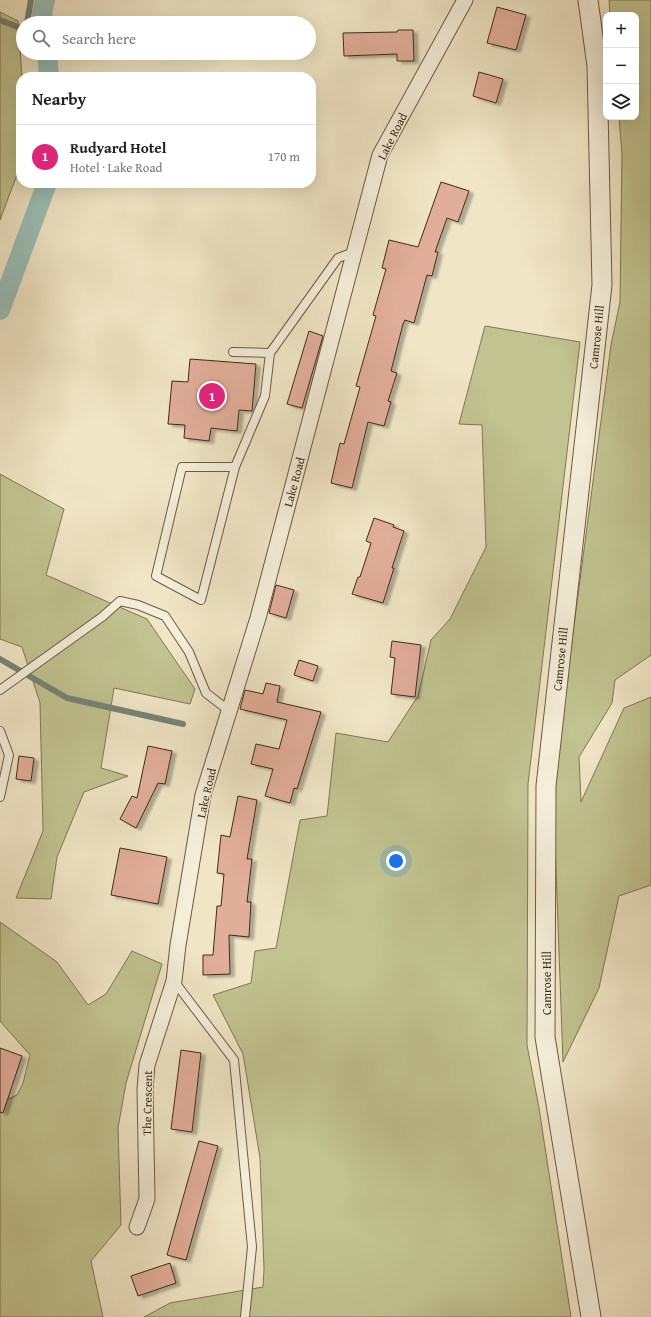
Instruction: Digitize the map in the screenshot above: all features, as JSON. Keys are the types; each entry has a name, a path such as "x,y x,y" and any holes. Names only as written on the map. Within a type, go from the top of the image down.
{"street":[{"name":"Lake Road","path":"174,981 178,945 203,795 228,710 258,618 380,155 465,0"},
{"name":"Camrose Hill","path":"588,0 597,66 602,285 546,786 545,1037 591,1317"},
{"name":"The Crescent","path":"137,1227 147,1199 145,1089 147,1064 174,981"}],"lane":[{"path":"235,467 182,467 156,576 201,600 235,467 265,396 270,353 338,258 354,252"},
{"path":"233,352 270,353"},
{"path":"0,690 102,617 120,600 138,605 165,616 188,652 206,694 228,710"},
{"path":"0,731 9,755 0,797"},
{"path":"174,981 234,1060 252,1247 246,1317"}],"green space":[{"path":"609,0 651,0 651,655 615,680 612,703 579,757 581,802 624,708 651,697 651,885 619,896 599,988 563,1062 553,785 611,345 620,302 622,154 619,120 639,120 639,12 610,12"},
{"path":"0,12 16,20 16,60 21,60 22,72 16,72 16,177 0,220"},
{"path":"485,326 580,342 528,784 527,1045 539,1108 571,1317 144,1317 170,1303 263,1287 264,1269 260,1158 243,1054 213,995 251,983 255,951 276,948 300,820 327,816 336,733 388,742 418,696 431,640 450,619 486,547 482,425 459,424"},
{"path":"0,474 64,509 46,575 147,619 195,689 190,704 114,688 101,768 128,776 84,792 57,857 51,899 16,898 43,831 40,703 22,647 0,639"},
{"path":"0,922 57,962 88,1005 106,994 132,951 162,964 126,1083 118,1128 121,1225 91,1261 103,1317 0,1317 0,1103 17,1095 23,1083 30,1055 0,1021"}],"building":[{"path":"497,7 526,15 516,50 487,43"},
{"path":"398,30 413,30 414,61 397,61 397,54 344,56 343,33 397,32"},
{"path":"479,72 503,79 496,103 473,96"},
{"path":"441,182 469,191 458,222 447,218 435,252 438,252 432,276 427,275 414,323 405,320 403,324 391,371 397,373 388,401 391,402 384,426 368,422 352,488 331,483 340,443 344,444 360,387 356,386 376,316 373,315 386,269 382,268 389,240 418,247"},
{"path":"309,331 323,336 302,408 287,404"},
{"path":"190,359 256,364 252,411 239,410 237,431 211,428 209,441 184,438 185,425 168,424 172,381 188,382"},
{"path":"374,518 394,525 393,527 404,531 383,603 352,594 358,577 360,577 371,543 366,541"},
{"path":"276,585 294,590 286,618 269,613"},
{"path":"392,641 421,645 415,697 391,694 395,658 390,657"},
{"path":"299,660 318,666 313,681 294,675"},
{"path":"266,683 280,686 277,702 321,712 297,789 294,788 290,803 265,796 273,769 251,764 256,744 279,749 287,720 240,709 245,690 263,694"},
{"path":"148,746 172,751 165,784 158,783 136,828 120,819 132,796 137,798"},
{"path":"19,756 34,758 31,781 16,779"},
{"path":"238,796 257,800 247,859 252,859 247,902 251,902 249,937 229,935 230,974 203,975 203,955 213,955 217,906 221,906 224,874 217,873 221,835 230,837"},
{"path":"120,848 167,857 158,904 111,895"},
{"path":"0,1048 22,1056 3,1113 0,1112"},
{"path":"181,1050 201,1053 192,1132 171,1129"},
{"path":"199,1141 218,1146 186,1260 167,1255"},
{"path":"170,1263 176,1283 138,1296 131,1276"}],"waterway":[{"path":"28,16 31,0"},
{"path":"42,16 45,0"},
{"path":"0,20 16,26"},
{"path":"48,60 49,72"},
{"path":"0,310 45,188"},
{"path":"0,659 67,698 183,724"}],"place":[{"name":"Rudyard Hotel","path":"212,396"}]}
